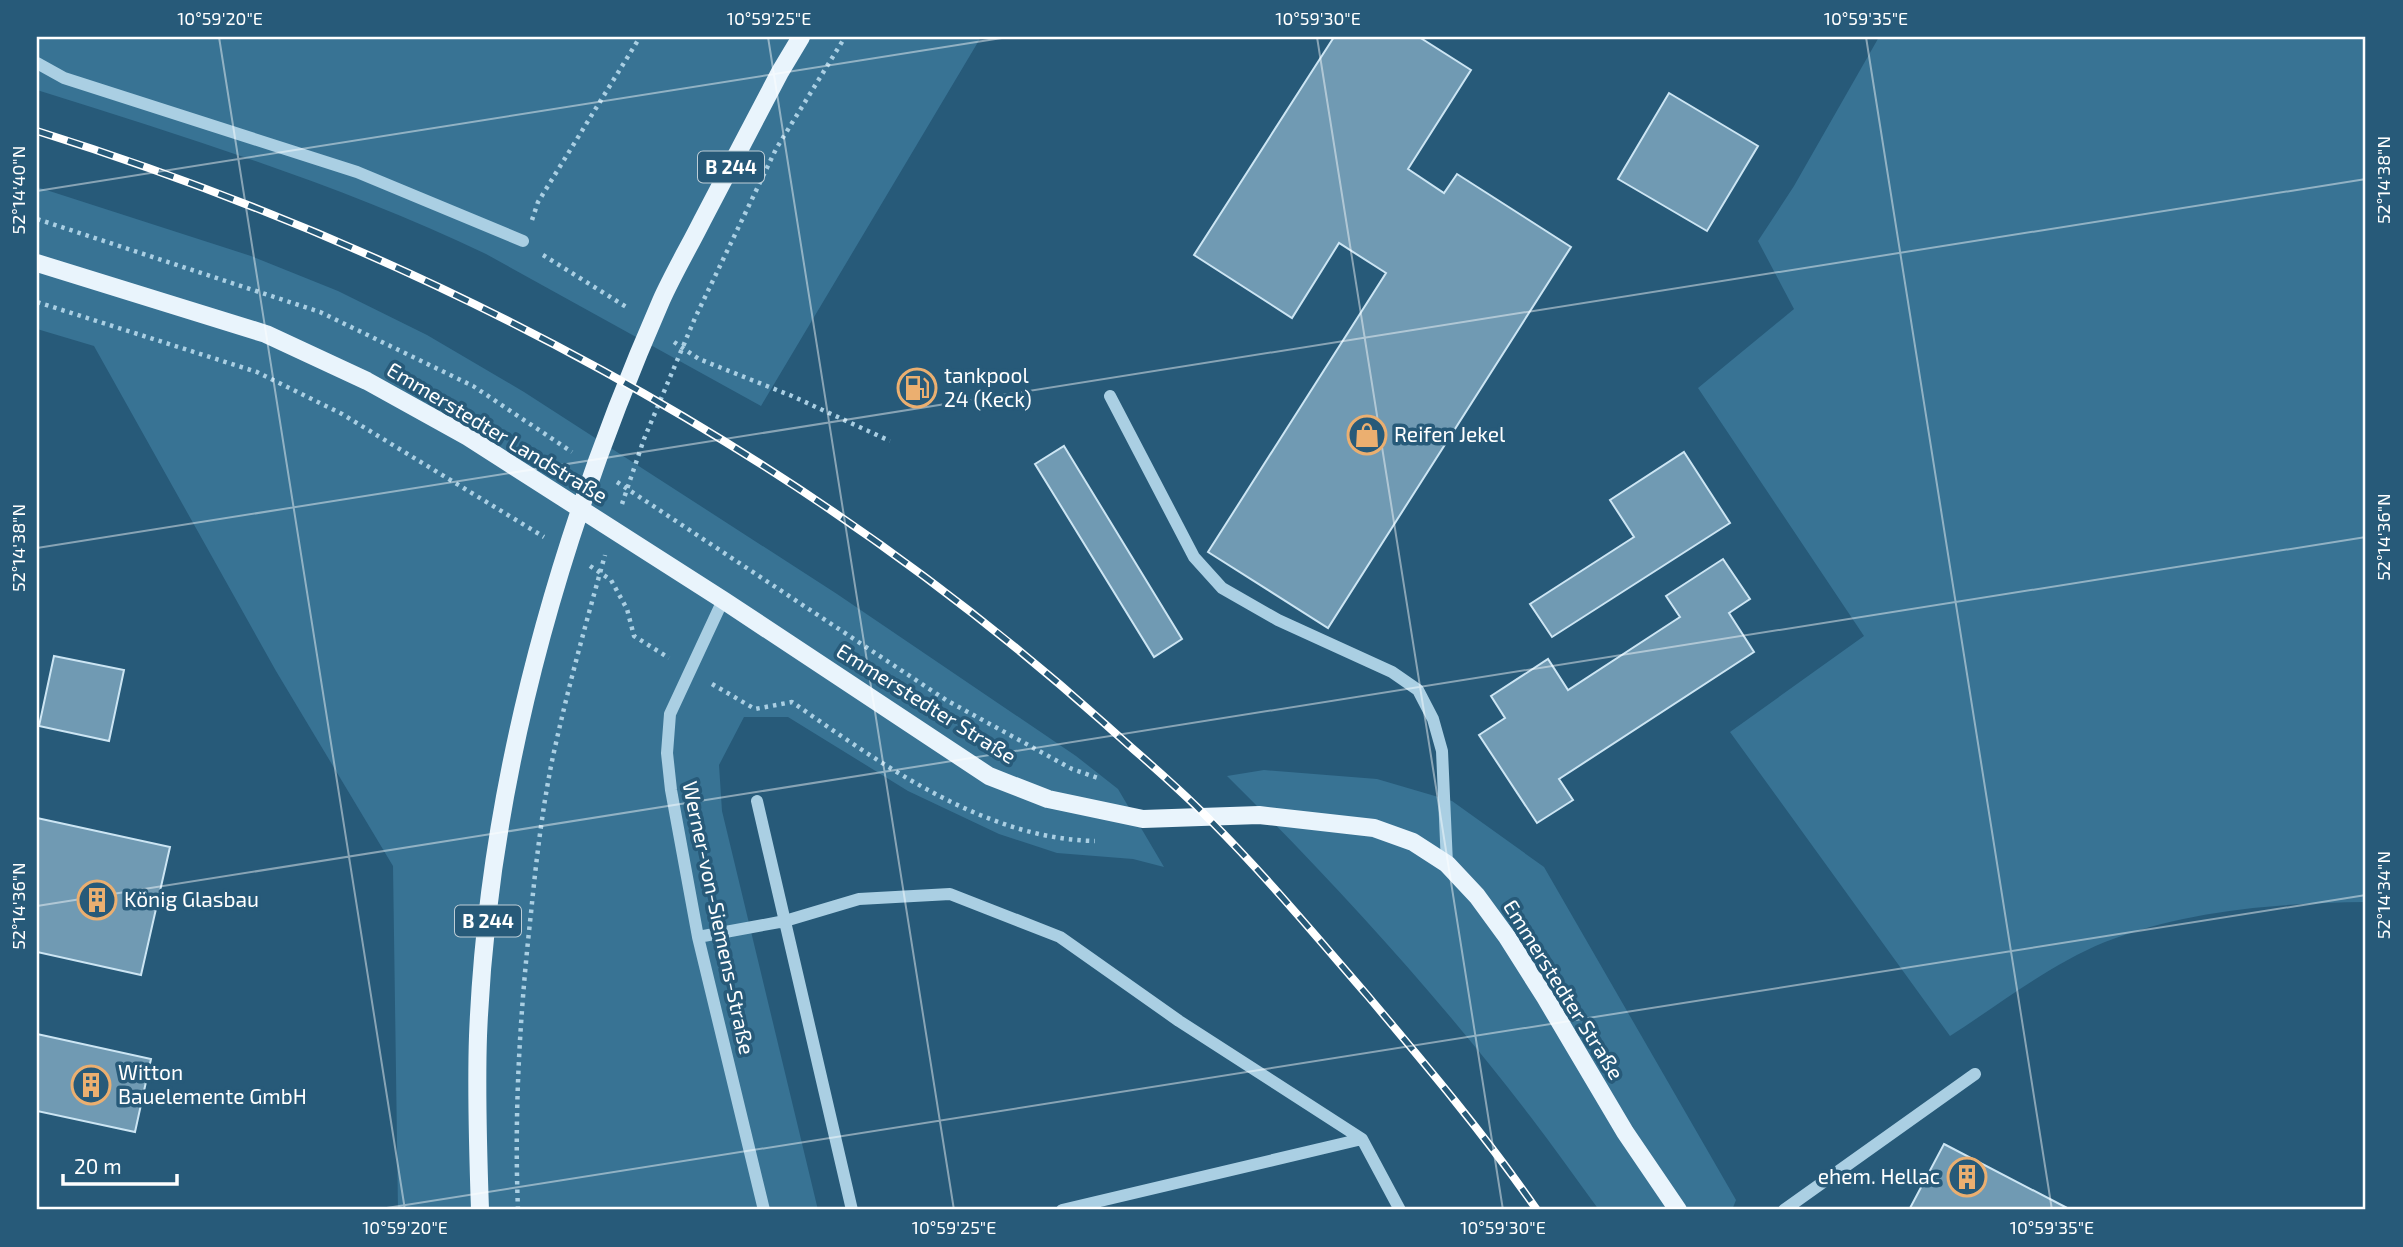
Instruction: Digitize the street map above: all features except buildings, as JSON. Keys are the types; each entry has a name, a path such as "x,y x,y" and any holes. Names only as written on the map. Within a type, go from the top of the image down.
{"main road":[{"name":"B 244","path":"480,1210 478,1037 486,935 500,828 541,636 573,528 607,433 662,298 801,37"},
{"name":"Emmerstedter Landstraße","path":"37,263 266,334 367,381 468,437 723,600"},
{"name":"Emmerstedter Straße","path":"723,600 989,776 1048,799 1143,819 1259,815 1374,828 1413,842 1447,864 1477,896 1507,937 1625,1132 1678,1210"}],"street":[{"path":"37,63 64,78 357,172 523,241"},
{"path":"1110,396 1194,557 1222,588 1278,620 1392,672 1418,690 1433,719 1441,751 1447,864"},
{"name":"Werner-von-Siemens-Straße","path":"723,600 670,714 667,754 698,937 764,1210"},
{"path":"757,801 852,1210"},
{"path":"698,937 785,921 859,899 950,894 1060,937 1179,1021 1362,1139 1400,1210"},
{"path":"1784,1210 1975,1074"},
{"path":"1062,1210 1362,1139"}],"path":[{"path":"619,512 644,439 695,318 776,149 845,37"},
{"path":"37,302 257,372 354,421 553,543"},
{"path":"518,1210 516,1095 538,850 552,763 576,659 607,549"},
{"path":"588,565 611,580 627,608 634,636 755,709 792,702 859,748 959,806 1041,835 1103,841"}],"shaded area":[{"path":"37,37 981,37 761,406 486,254 432,229 321,184 37,90"},
{"path":"1879,37 2366,37 2366,902 2234,910 2136,931 2084,951 2064,962 1950,1036 1730,732 1864,636 1698,388 1794,309 1758,241 1794,186"},
{"path":"37,187 251,256 338,291 427,335 524,392 837,594 1076,756 1118,789 1164,867 1133,859 1057,853 999,834 908,791 788,717 744,717 719,765 722,811 818,1210 398,1210 393,866 276,671 94,346 37,329"},
{"path":"1264,770 1377,779 1452,801 1544,867 1736,1200 1732,1210 1599,1210 1530,1116 1459,1027 1346,899 1227,776"}],"railway":[{"path":"37,131 183,180 326,237 466,300 602,370 735,448 863,532 986,624 1104,723 1171,782 1230,840 1433,1074 1537,1210"}],"place":[{"name":"tankpool 24 (Keck)","path":"917,388"},
{"name":"Reifen Jekel","path":"1367,435"},
{"name":"König Glasbau","path":"97,900"},
{"name":"Witton Bauelemente GmbH","path":"91,1085"},
{"name":"ehem. Hellac","path":"1967,1177"}]}
